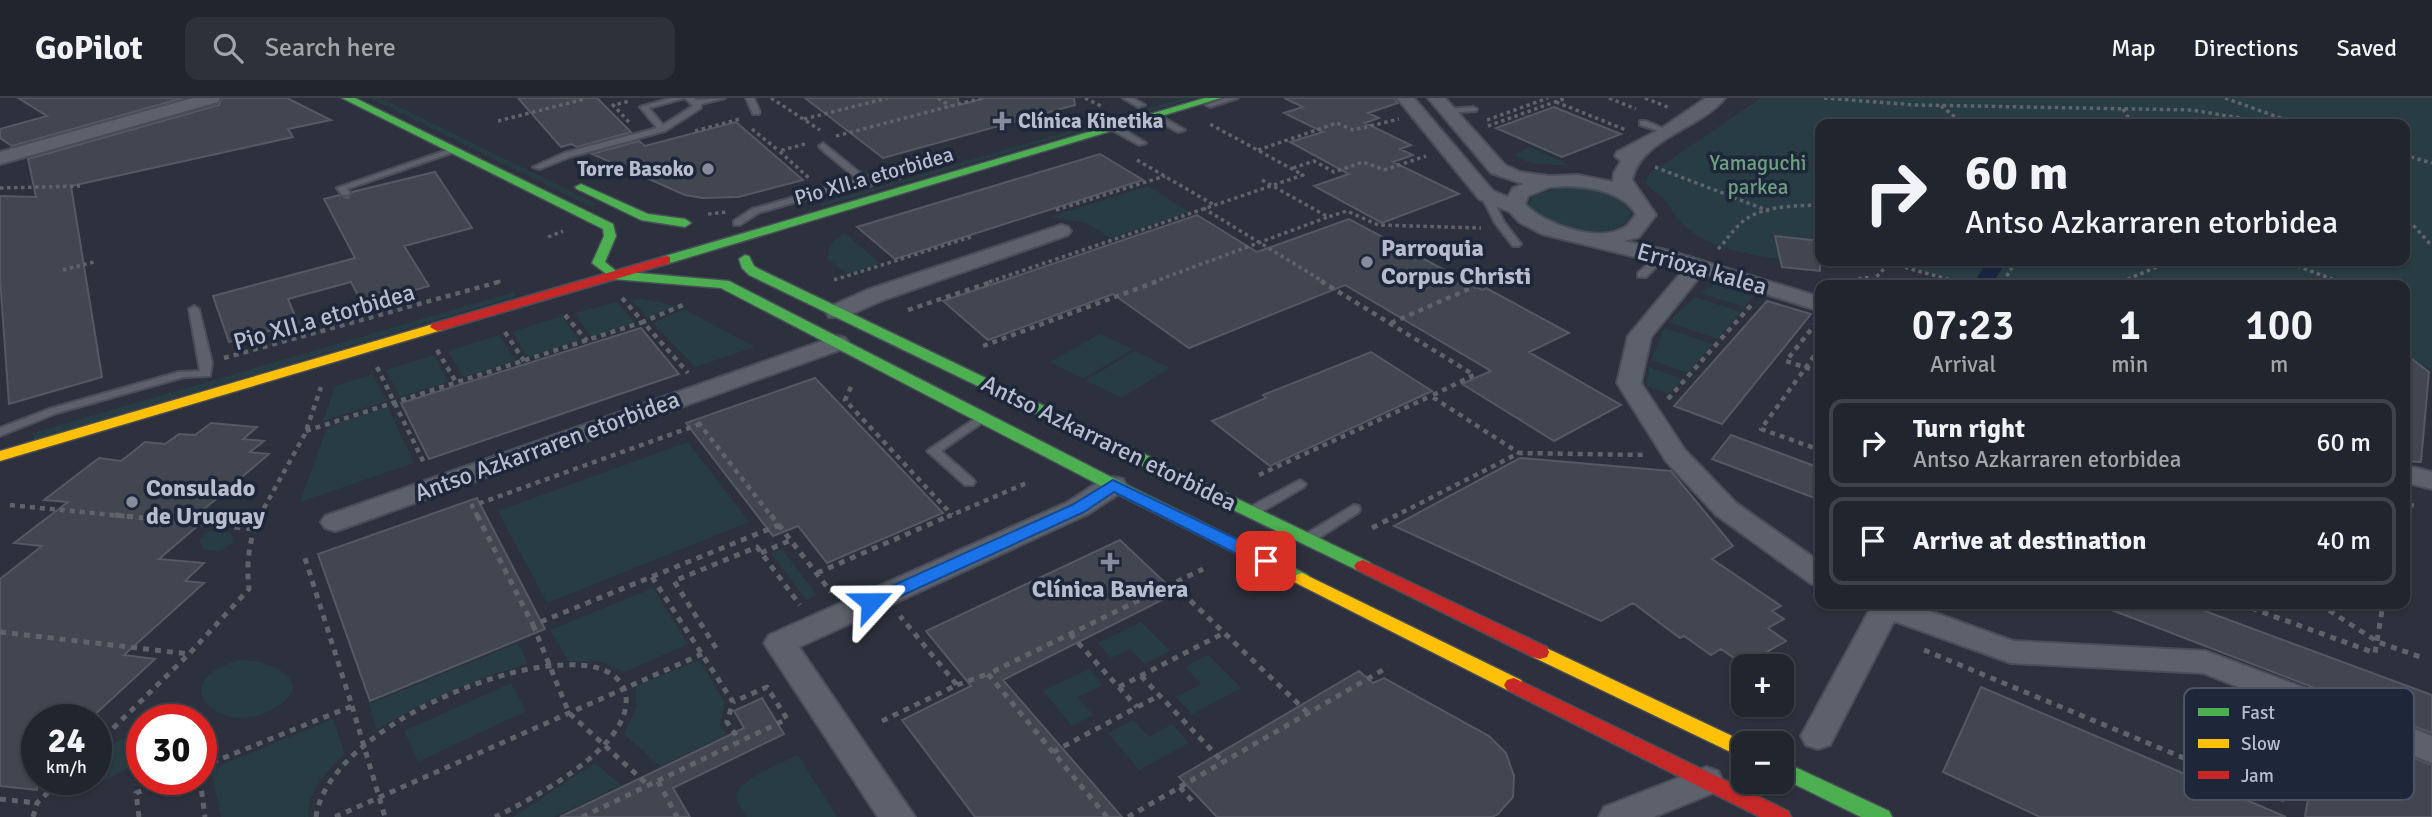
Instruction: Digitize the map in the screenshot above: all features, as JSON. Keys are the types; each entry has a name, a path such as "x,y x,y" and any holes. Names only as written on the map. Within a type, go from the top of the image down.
{"main road":[{"path":"347,98 609,228 603,272"},
{"name":"Pio XII.a etorbidea","path":"551,276 603,272 731,223 866,182 901,175 1150,106 1216,98"},
{"name":"Pio XII.a etorbidea","path":"0,456 265,378 603,272 754,233 1115,128 1150,106"},
{"path":"532,164 645,217 691,223 631,230 610,236"},
{"path":"731,223 754,233 754,248 733,264"},
{"name":"Antso Azkarraren etorbidea","path":"671,279 733,264 748,268 1731,744"},
{"name":"Antso Azkarraren etorbidea","path":"603,272 724,285 1113,485 1780,817"},
{"name":"Pio XII.a etorbidea","path":"0,432 213,372"},
{"path":"1794,775 1881,817"}],"street":[{"path":"0,158 212,98"},
{"path":"1405,98 1486,195 1515,208 1515,198 1522,191 1559,181 1638,142 1668,132 1717,98"},
{"path":"1442,104 1498,169 1516,177 1602,185 1630,196"},
{"path":"1630,196 1622,181 1622,171 1638,142"},
{"name":"Errioxa kalea","path":"1630,196 1641,205 1660,234 1708,258 1815,290"},
{"name":"Errioxa kalea","path":"1515,208 1520,216 1546,230 1662,255 1815,313"},
{"path":"1584,238 1621,235 1643,223 1646,215"},
{"path":"837,312 875,295 1061,231"},
{"path":"1692,273 1640,336 1629,383 1675,455 1726,509 1815,572"},
{"name":"Antso Azkarraren etorbidea","path":"335,522 837,343"},
{"path":"2410,475 2432,481"},
{"path":"897,817 779,643 1078,508 1113,485"},
{"path":"1818,736 1880,613 2011,652 2206,662 2273,688"},
{"path":"2414,743 2432,750"},
{"path":"1617,817 1706,782"}],"lane":[{"path":"662,129 644,107 681,98"},
{"path":"692,101 721,98"},
{"path":"750,98 756,112"},
{"name":"Pio XII.a etorbidea","path":"1150,106 1186,112 1234,98"},
{"path":"532,164 662,129 698,106 692,101"},
{"path":"1442,104 1473,109"},
{"path":"1150,106 1181,130"},
{"path":"1643,123 1668,132"},
{"path":"1115,128 1142,143"},
{"path":"820,144 866,182"},
{"path":"345,194 341,188 453,151"},
{"path":"1486,195 1500,223 1516,244"},
{"path":"1643,275 1662,255"},
{"path":"194,309 206,363 213,372"},
{"path":"969,482 933,451 983,418"},
{"path":"1253,512 1300,484"},
{"path":"1308,539 1354,509"}],"path":[{"path":"498,121 581,100 579,98"},
{"path":"771,98 821,132"},
{"path":"804,119 888,98"},
{"path":"938,98 951,106"},
{"path":"830,138 982,98"},
{"path":"1085,98 1103,107"},
{"path":"1481,129 1566,98"},
{"path":"1646,98 1674,109"},
{"path":"1824,98 1940,105 2192,110 2246,119"},
{"path":"2225,98 2283,119"},
{"path":"1476,123 1544,99 1638,142"},
{"path":"1940,105 1958,119"},
{"path":"2123,109 2131,119"},
{"path":"1510,111 1519,115"},
{"path":"908,310 1303,175 1198,118"},
{"path":"1257,150 1337,123 1353,130 1400,119"},
{"path":"814,183 779,151 820,144"},
{"path":"1293,169 1314,161 1334,172 1363,162 1384,170 1428,156"},
{"path":"1132,157 1215,206"},
{"path":"2410,157 2432,163"},
{"path":"1655,167 1769,211"},
{"path":"1262,180 1328,217"},
{"path":"0,188 80,186"},
{"path":"1718,249 1742,221 1769,211 1815,206"},
{"path":"1203,208 1474,375 1259,475"},
{"path":"983,345 1347,211 1378,225 1486,228"},
{"path":"2410,222 2432,246"},
{"path":"63,270 94,262"},
{"path":"1857,280 1864,277 1874,280 1886,266"},
{"path":"1900,266 1950,280"},
{"path":"2127,280 2159,266"},
{"path":"2298,266 2335,280"},
{"path":"1390,323 1515,268"},
{"path":"619,295 689,373"},
{"path":"1651,418 1761,295"},
{"path":"306,431 643,322 690,302"},
{"path":"561,311 586,341"},
{"path":"1815,318 1786,360 1815,371"},
{"path":"503,329 524,361"},
{"path":"432,342 456,382"},
{"path":"1815,354 1760,429 1815,448"},
{"path":"373,359 424,463"},
{"path":"112,729 188,654 248,589 246,576 253,529 306,431 322,384"},
{"path":"851,387 845,400 952,514"},
{"path":"1431,396 1519,453"},
{"path":"694,417 834,595"},
{"path":"472,506 700,424"},
{"path":"1372,528 1519,453 1675,455"},
{"path":"817,573 1029,482"},
{"path":"2410,520 2416,496"},
{"path":"467,497 533,625 569,713 648,785"},
{"path":"10,505 253,529"},
{"path":"533,625 779,525"},
{"path":"761,553 791,540"},
{"path":"716,648 674,581 757,547 802,609"},
{"path":"304,555 385,817"},
{"path":"882,721 957,685 988,674 1203,569"},
{"path":"652,577 733,702 727,722 740,741"},
{"path":"1173,584 1308,713"},
{"path":"2254,609 2375,653 2382,609"},
{"path":"2327,609 2378,642 2423,658"},
{"path":"1880,613 2184,753"},
{"path":"900,615 957,685"},
{"path":"0,632 188,654"},
{"path":"1119,687 1224,633"},
{"path":"1070,634 1137,707"},
{"path":"334,817 702,654"},
{"path":"316,817 324,790 364,746 381,732 415,712 492,679 550,667 581,665 611,672 625,688 629,699 618,726 603,745 549,789 495,817"},
{"path":"1128,817 1388,667"},
{"path":"988,674 1107,817"},
{"path":"1142,676 1223,762"},
{"path":"582,817 787,719 766,688 733,702"},
{"path":"1053,752 1160,695"},
{"path":"217,760 352,706"},
{"path":"657,781 677,817"},
{"path":"1180,786 1194,802"},
{"path":"33,817 37,803 45,795"},
{"path":"136,795 139,817"},
{"path":"202,795 205,817"},
{"path":"0,799 37,803"}],"green space":[{"path":"370,98 381,98 598,205 591,207"},
{"path":"1184,98 1195,98 823,206 819,204"},
{"name":"Yamaguchi parkea","path":"1761,98 2432,98 2432,370 2410,357 2410,280 1954,280 1904,266 2410,266 2410,119 1815,119 1815,239 1773,235 1780,259 1725,248 1688,229 1665,200 1645,182 1649,174"},
{"path":"1529,147 1569,165 1533,163 1515,155"},
{"path":"1148,186 1189,212 1110,238 1087,223 1050,217"},
{"path":"1560,188 1590,190 1609,195 1625,205 1630,213 1629,220 1611,230 1590,233 1567,231 1548,224 1530,210 1530,202 1535,195"},
{"path":"845,233 880,263 847,274 828,259 832,243"},
{"path":"1714,284 1754,296 1744,307 1700,293"},
{"path":"514,292 516,296 34,440 33,433"},
{"path":"1695,297 1741,312 1717,339 1668,322"},
{"path":"642,299 675,306 647,318 632,300"},
{"path":"617,302 635,323 591,337 575,313"},
{"path":"684,309 755,347 695,367 653,323"},
{"path":"562,316 579,340 528,357 512,332"},
{"path":"1664,328 1713,344 1688,373 1651,360"},
{"path":"1100,334 1133,349 1083,379 1050,362"},
{"path":"499,335 516,361 463,377 448,351"},
{"path":"1135,351 1170,368 1121,398 1086,380"},
{"path":"434,355 448,382 400,397 386,370"},
{"path":"1649,367 1682,379 1669,394 1647,386"},
{"path":"373,374 387,401 323,421 335,386"},
{"path":"388,407 414,463 300,502 327,427"},
{"path":"688,442 749,522 547,603 498,511"},
{"path":"216,529 231,533 233,543 220,551 203,549 199,540 205,533"},
{"path":"782,549 817,595 806,600 771,553"},
{"path":"653,588 688,644 625,672 599,661 568,661 550,630"},
{"path":"1141,622 1170,651 1145,664 1130,649 1111,658 1098,643"},
{"path":"518,643 528,664 450,691 377,730 369,704"},
{"path":"1208,655 1241,688 1192,714 1176,697 1201,684 1185,667"},
{"path":"241,660 263,663 284,673 293,687 289,696 278,706 257,716 237,718 217,711 217,704 208,704 202,693 204,681 217,669"},
{"path":"699,660 725,703 720,725 726,735 660,766 624,734 637,706 635,687"},
{"path":"1089,669 1103,685 1078,697 1093,715 1072,726 1043,691"},
{"path":"511,683 526,711 418,762 404,731"},
{"path":"333,719 345,754 315,790 309,807 309,817 221,817 216,795 217,767"},
{"path":"1133,720 1149,737 1172,724 1189,743 1139,770 1108,733"},
{"path":"126,737 126,769 112,777 112,745"},
{"path":"798,755 837,817 747,817 736,798 743,785"},
{"path":"595,763 621,785 554,817 513,817"}],"water":[{"path":"1985,266 2004,266 1994,280 1975,280"}],"building":[{"path":"18,98 183,98 12,146 0,138 0,129 47,116"},
{"path":"222,98 287,98 331,120 288,129 293,137 71,186 102,377 9,404 0,278 0,196 36,197 28,159 219,105"},
{"path":"518,98 597,98 631,132 577,147 571,144 561,147"},
{"path":"805,98 958,98 959,105 986,98 1074,98 1075,105 883,158"},
{"path":"1284,98 1394,98 1398,103 1368,113 1379,118 1365,123 1411,145 1400,149 1413,155 1393,162 1459,194 1382,223 1314,186 1349,174 1290,142 1323,132 1284,113 1303,107"},
{"path":"1554,107 1621,134 1562,157 1496,128"},
{"name":"Torre Basoko","path":"736,122 803,180 738,197 702,198 685,195 592,154 639,141 645,146"},
{"path":"1100,154 1143,180 895,259 857,227"},
{"path":"435,172 472,228 404,246 429,286 363,305 351,282 288,299 298,323 229,342 213,296 355,258 324,199 339,195 348,198 352,192"},
{"path":"1197,215 1257,252 1349,219 1569,333 1529,352 1621,405 1554,441 1462,384 1491,371 1345,285 1189,348 1113,294 988,340 943,301"},
{"path":"1775,236 1815,240 1815,266 1820,266 1820,271 1782,267"},
{"path":"1767,301 1811,314 1722,424 1674,406"},
{"path":"641,328 679,374 429,459 401,403"},
{"path":"1371,352 1432,391 1270,466 1212,421 1266,398 1263,395"},
{"path":"2410,358 2429,372 2421,462 2410,461"},
{"path":"815,378 943,513 827,563 798,526 773,536 686,423"},
{"path":"211,423 257,427 243,439 264,441 250,452 269,454 196,516 208,517 159,559 204,563 185,581 204,583 124,655 155,659 106,704 21,704 21,788 0,786 0,579 42,546 14,543 68,502 44,500 99,458 121,461 145,442 165,444 179,434 195,435"},
{"path":"1731,435 1815,466 1815,498 1712,459"},
{"path":"1520,458 1671,471 1733,546 1712,559 1781,606 1772,611 1784,619 1768,628 1786,641 1763,654 1743,653 1731,656 1721,649 1711,655 1684,636 1680,638 1633,603 1601,621 1394,526"},
{"path":"477,498 545,629 370,701 318,554"},
{"path":"1120,540 1176,593 1003,680 1122,817 975,817 902,720 971,686 926,631"},
{"path":"2109,609 2200,609 2413,688 2315,688"},
{"path":"1359,671 1373,683 1384,678 1489,736 1506,753 1514,776 1513,797 1498,814 1492,817 1217,817 1179,777"},
{"path":"1981,687 2184,774 2184,800 2246,800 2286,817 2040,817 1943,772"},
{"path":"2414,688 2432,695 2432,733 2414,726"},
{"path":"762,698 784,734 673,788 690,817 560,817 744,728 734,711"},
{"path":"2414,758 2432,765 2432,817 2305,817 2308,800 2414,800"}],"traffic: fast":[{"path":"347,98 609,227 610,236 598,263"},
{"path":"666,260 1216,98"},
{"path":"581,187 645,217 685,223"},
{"path":"745,259 748,268 754,272 1363,566"},
{"path":"598,263 613,275 724,284 1113,485 1302,579"},
{"path":"1794,775 1881,817"}],"traffic: slow":[{"path":"0,456 437,327"},
{"path":"1302,579 1514,685"},
{"path":"1540,652 1731,744"}],"traffic: jam":[{"path":"437,327 666,260"},
{"path":"1363,566 1540,652"},
{"path":"1514,685 1780,817"}],"place":[{"name":"Clínica Kinetika","path":"1002,121"},
{"name":"Torre Basoko","path":"708,169"},
{"name":"Parroquia Corpus Christi","path":"1367,262"},
{"name":"Consulado de Uruguay","path":"132,502"},
{"name":"Clínica Baviera","path":"1110,562"}],"route":[{"path":"871,602 1078,508 1113,485 1266,561"}]}
